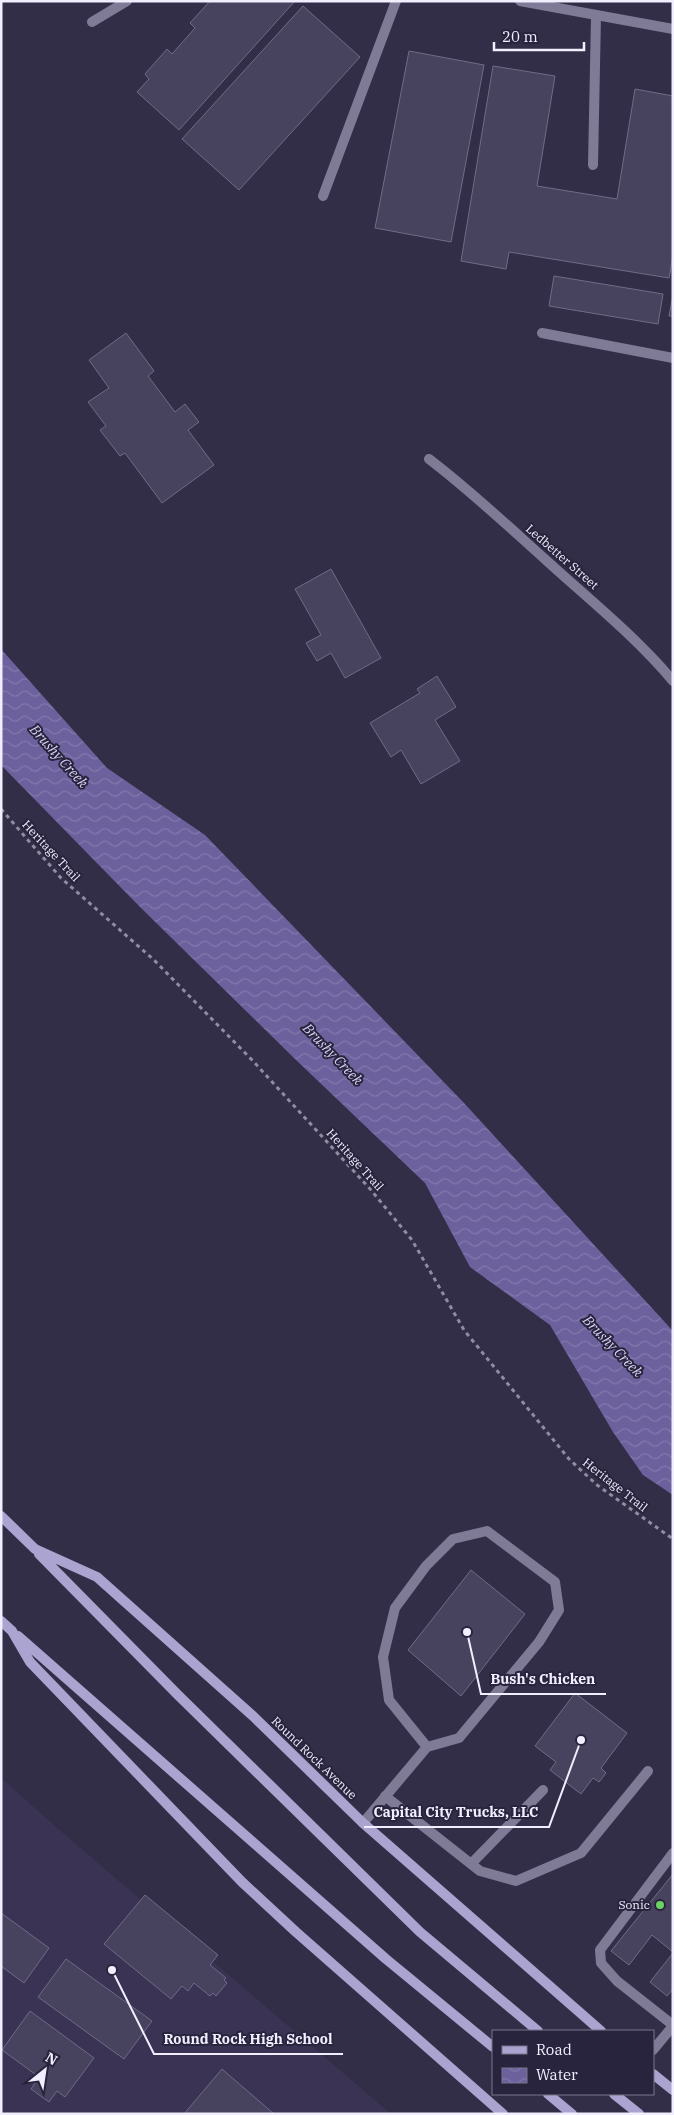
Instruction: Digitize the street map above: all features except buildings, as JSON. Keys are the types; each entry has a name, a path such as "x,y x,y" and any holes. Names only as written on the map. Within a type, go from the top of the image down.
{"main road":[{"name":"Round Rock Avenue","path":"1,1516 35,1549 98,1577 253,1716 363,1823 600,2030"},
{"path":"35,1549 191,1708 420,1932 537,2030"},
{"path":"1,1621 386,1959 492,2046"},
{"path":"12,1631 30,1662 242,1882 503,2114"},
{"path":"654,2075 673,2090"},
{"path":"549,2095 572,2114"},
{"path":"615,2095 639,2114"}],"street":[{"path":"92,22 127,1"},
{"path":"323,196 396,1"},
{"path":"520,1 673,29"},
{"path":"594,165 596,16"},
{"path":"542,333 673,358"},
{"name":"Ledbetter Street","path":"429,459 464,486 588,596 673,681"},
{"path":"363,1823 427,1747 459,1738 539,1642 559,1610 555,1582 487,1531 453,1539 426,1566 395,1608 383,1657 389,1700 427,1747"},
{"path":"385,1796 480,1872 516,1881 581,1852 648,1771"},
{"path":"471,1864 543,1790"},
{"path":"654,2049 673,2026 617,1981 600,1964 600,1950 673,1853"}],"path":[{"name":"Heritage Trail","path":"1,809 61,878 154,960 246,1054 371,1190 412,1240 464,1330 569,1459 597,1486 673,1539"}],"shaded area":[{"path":"1,1778 64,1834 391,2114 1,2114"}],"water":[{"name":"Brushy Creek","path":"1,649 107,768 205,835 464,1103 673,1331 673,1495 643,1475 613,1432 550,1325 470,1267 425,1183 139,906 1,765"}],"place":[{"name":"Bush's Chicken","path":"467,1632"},
{"name":"Capital City Trucks, LLC","path":"581,1740"},
{"name":"Sonic","path":"660,1905"},
{"name":"Round Rock High School","path":"112,1970"}]}
